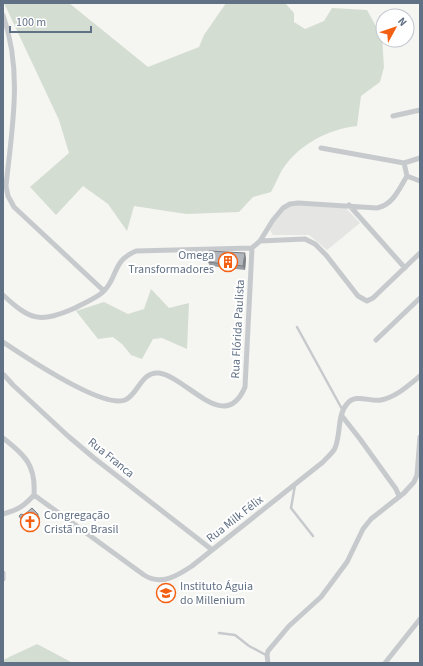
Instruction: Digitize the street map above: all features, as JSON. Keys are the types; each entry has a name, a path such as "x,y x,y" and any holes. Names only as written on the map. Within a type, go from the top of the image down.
{"street":[{"path":"3,15 10,39 15,99 6,186 8,196 14,207 29,222 104,291"},
{"path":"393,116 420,110"},
{"path":"321,148 404,163 420,158"},
{"path":"3,295 23,312 37,317 51,317 85,303 104,291 120,261 127,255 136,251 252,248 260,241 278,213 290,204 298,203 349,205 377,208 383,207 394,197 407,176 404,163"},
{"path":"407,176 420,181"},
{"path":"349,205 405,268"},
{"path":"260,241 305,239 315,244 326,255 358,296 366,301 373,298 420,253"},
{"name":"Rua Flórida Paulista","path":"3,342 89,393 114,402 128,398 143,380 151,374 159,373 169,376 209,401 221,406 228,406 239,400 245,387 252,248"},
{"path":"376,340 420,298"},
{"name":"Rua Franca","path":"4,375 68,436 94,458 211,550"},
{"path":"399,496 396,489 342,413 347,404 353,398 380,400 387,398 397,393 420,376"},
{"name":"Rua Milk Félix","path":"34,495 150,579 163,581 180,574 323,462 334,450 337,442 342,413"},
{"path":"268,663 267,653 289,626 321,597 347,562 363,529 371,519 414,482 417,475 420,437"},
{"path":"3,438 24,456 31,465 35,485 34,495 19,510 3,514"},
{"path":"3,573 3,578"},
{"path":"385,663 420,619"}],"lane":[{"path":"297,327 342,413"},
{"path":"295,485 291,508 313,536"},
{"path":"219,633 235,635 249,646 267,653"}],"shaded area":[{"path":"4,3 69,3 148,67 199,47 204,35 226,3 285,3 294,13 294,22 305,29 324,21 332,8 367,10 375,24 375,48 383,48 384,67 380,82 361,96 357,126 335,131 305,146 296,153 282,170 271,192 253,197 239,212 186,214 134,206 127,231 108,204 83,186 56,215 30,187 69,153 59,120"},
{"path":"288,205 344,206 360,223 327,250 309,235 273,235 270,230 277,216"},
{"path":"151,289 169,308 189,303 187,349 162,338 153,339 142,359 131,355 122,344 113,337 98,339 76,311 104,302 128,314 144,309"},
{"path":"37,644 73,663 3,663 3,660"}],"building":[{"name":"Omega Transformadores","path":"209,251 245,253 243,266 208,262"},
{"path":"32,508 38,514 33,521 31,519 26,525 19,516 21,514 24,515"}],"place":[{"name":"Omega Transformadores","path":"228,262"},
{"name":"Congregação Cristã no Brasil","path":"30,522"},
{"name":"Instituto Águia do Millenium","path":"166,593"}]}
